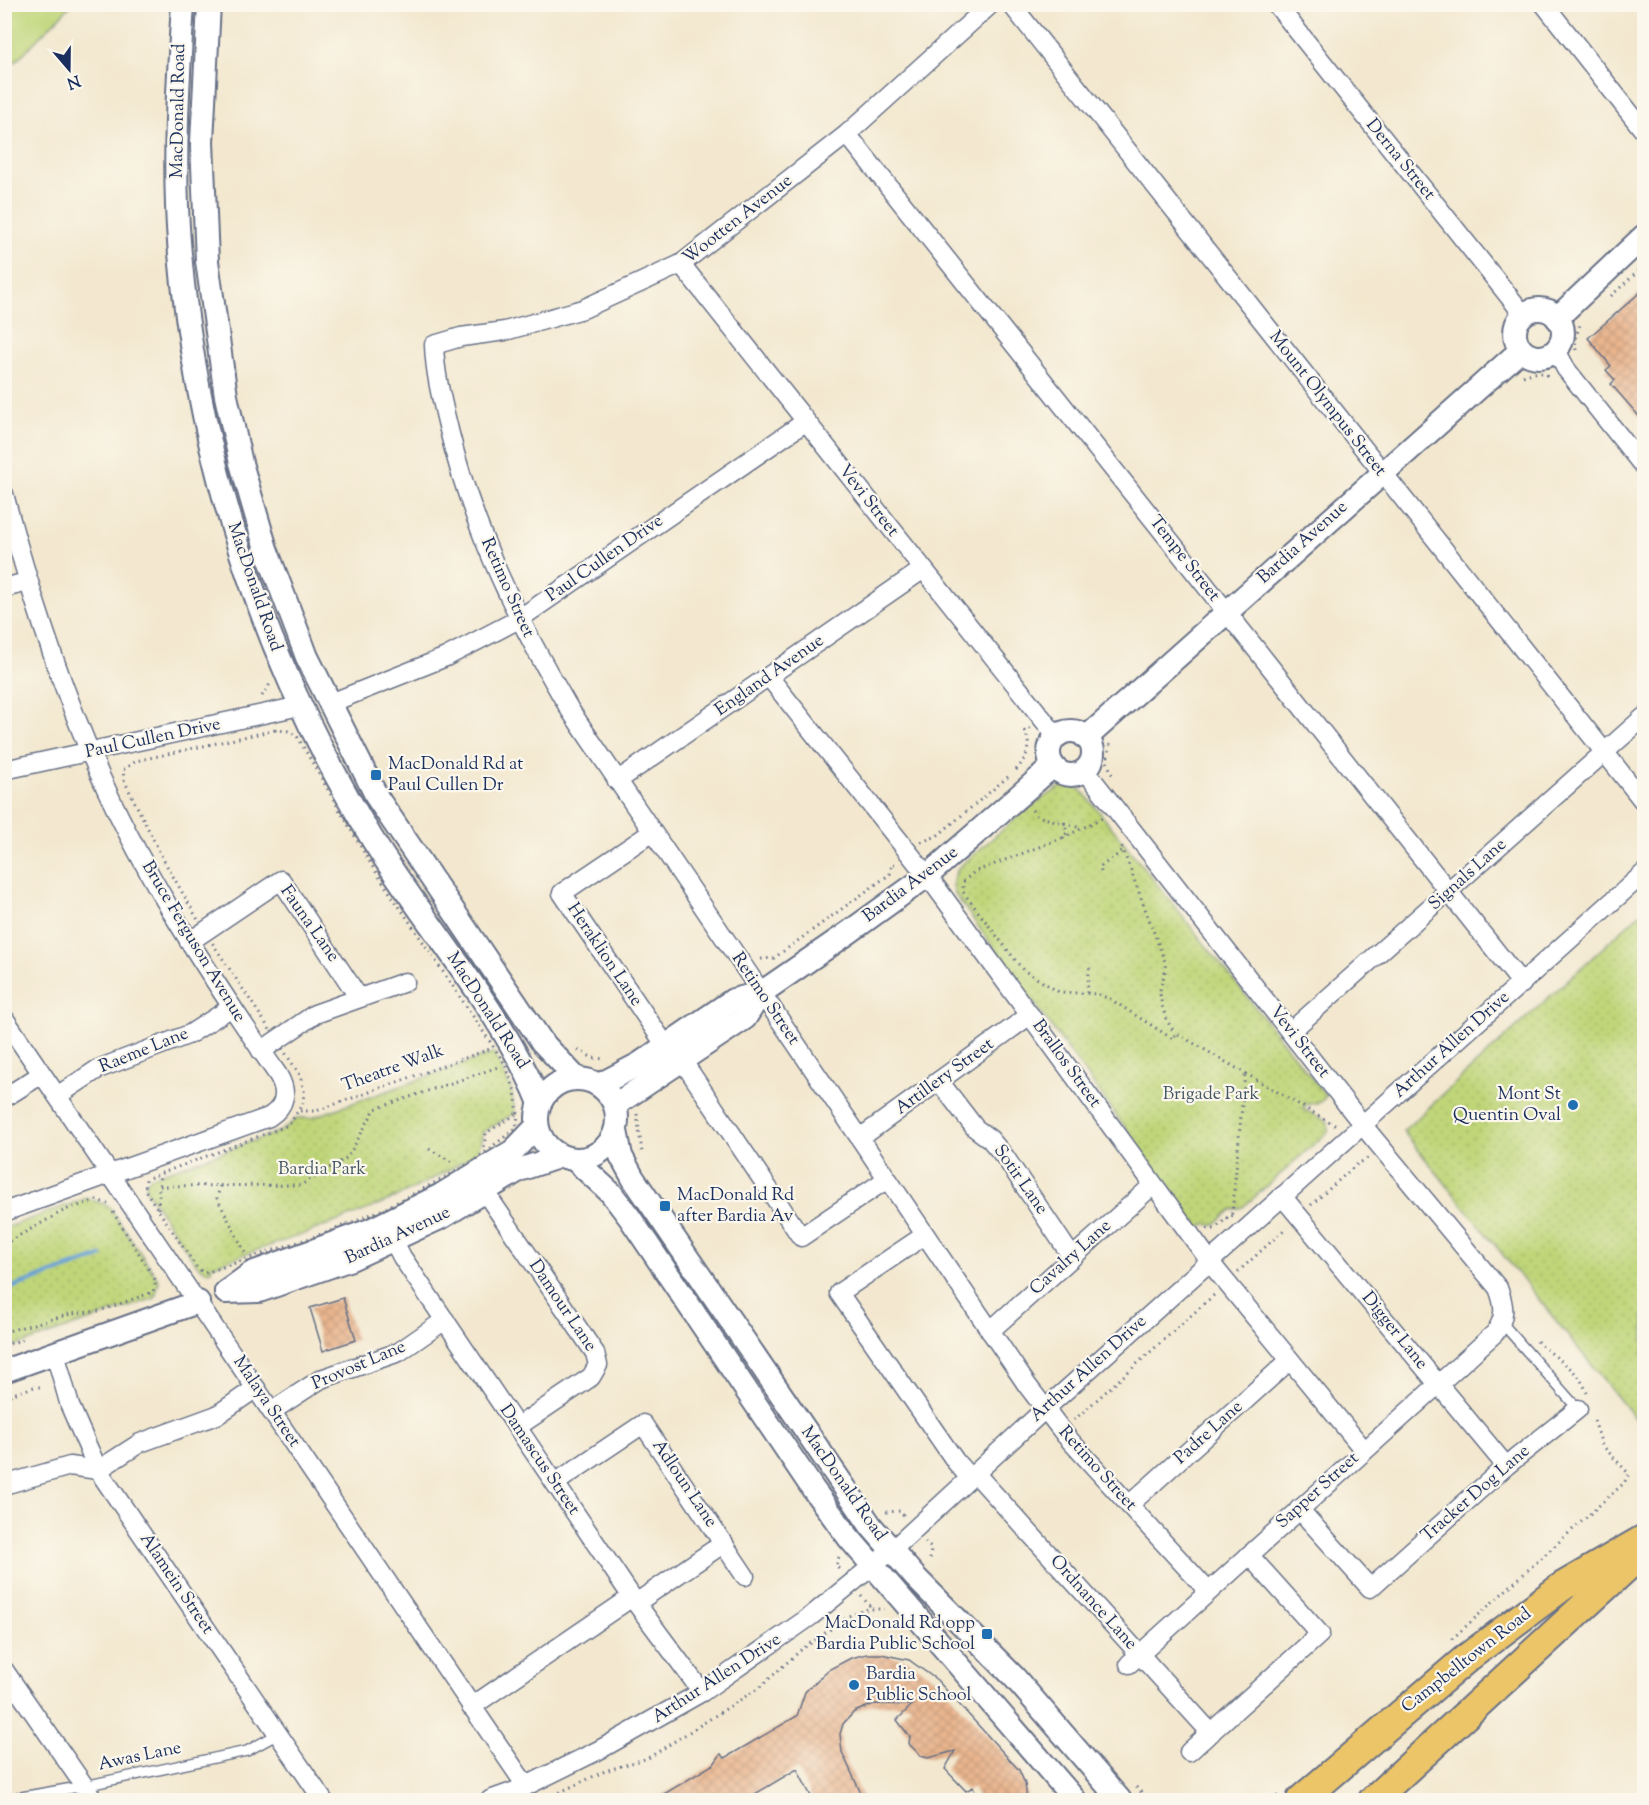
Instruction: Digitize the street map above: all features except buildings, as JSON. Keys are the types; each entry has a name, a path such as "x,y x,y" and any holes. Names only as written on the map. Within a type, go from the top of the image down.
{"main road":[{"name":"Campbelltown Road","path":"1301,1800 1467,1658 1563,1586 1644,1539"},
{"name":"Campbelltown Road","path":"1373,1800 1644,1551"}],"street":[{"name":"MacDonald Road","path":"183,4 176,153 178,230 188,329 198,392 217,477 242,562 300,706 372,838 520,1058 540,1103"},
{"name":"MacDonald Road","path":"210,4 205,76 203,178 207,261 214,327 236,441 266,549 297,634 328,704 378,799 435,887 542,1042 577,1079"},
{"name":"Wootten Avenue","path":"434,345 461,337 516,328 584,309 681,264 847,134 991,4"},
{"name":"Mount Olympus Street","path":"1011,4 1644,802"},
{"name":"Derna Street","path":"1276,4 1523,314"},
{"path":"1544,4 1644,131"},
{"name":"Tempe Street","path":"847,134 1522,984"},
{"path":"1557,318 1644,236"},
{"name":"Vevi Street","path":"681,264 1057,737"},
{"path":"1545,310 1557,318 1563,330 1556,350 1535,357 1521,350 1515,336 1515,328 1523,314 1545,310"},
{"name":"Retimo Street","path":"434,345 435,372 453,448 474,511 519,619 570,710 651,833 1045,1409 1066,1436 1209,1591"},
{"name":"Bardia Avenue","path":"1086,738 1521,350"},
{"path":"1556,350 1566,369 1644,467"},
{"name":"Paul Cullen Drive","path":"328,704 446,657 519,619 805,422"},
{"name":"Bruce Ferguson Avenue","path":"4,494 27,582 90,752 147,869 197,937 232,1008 284,1086 285,1096 278,1111 269,1117 4,1212"},
{"name":"England Avenue","path":"617,781 922,570"},
{"path":"4,588 27,582"},
{"name":"Brallos Street","path":"769,677 927,876 1210,1261 1364,1450"},
{"name":"Paul Cullen Drive","path":"4,770 300,706"},
{"name":"Signals Lane","path":"1290,1032 1644,717"},
{"path":"1074,732 1086,738 1092,750 1092,757 1085,770 1065,774 1053,766 1049,754 1057,737 1074,732"},
{"name":"Bardia Avenue","path":"615,1105 733,1000 761,993 927,876 1053,766"},
{"name":"Vevi Street","path":"1085,770 1290,1032 1498,1288 1503,1301 1503,1320"},
{"name":"Heraklion Lane","path":"651,833 562,893 801,1237 887,1179"},
{"name":"Arthur Allen Drive","path":"490,1800 509,1797 526,1786 620,1739 702,1692 811,1616 872,1567 1045,1409 1644,873"},
{"name":"Fauna Lane","path":"197,937 281,880 359,998"},
{"path":"261,1051 315,1014 405,982"},
{"name":"Raeme Lane","path":"57,1096 98,1069 190,1034 232,1008"},
{"name":"Artillery Street","path":"860,1138 1030,1015"},
{"name":"Malaya Street","path":"4,1018 526,1786"},
{"name":"Bardia Avenue","path":"599,1085 674,1053"},
{"path":"4,1098 42,1074"},
{"path":"577,1079 599,1085 609,1094 615,1105 616,1131 600,1152 588,1158 568,1158 550,1149 542,1139 537,1126 540,1103 555,1086 577,1079"},
{"name":"Sotir Lane","path":"939,1081 975,1128 990,1139 1005,1157 1072,1257"},
{"name":"Bardia Avenue","path":"389,1233 441,1195 513,1151 537,1126"},
{"name":"MacDonald Road","path":"616,1131 621,1156 633,1179 869,1522 891,1551 1014,1677 1120,1800"},
{"name":"MacDonald Road","path":"568,1158 611,1193 630,1218 813,1489 872,1567 1075,1800"},
{"name":"Bardia Avenue","path":"4,1371 226,1292 259,1291 485,1192 519,1170 568,1158"},
{"name":"Cavalry Lane","path":"990,1331 1153,1185"},
{"name":"Damour Lane","path":"485,1192 595,1353 598,1365 591,1377 517,1427"},
{"name":"Digger Lane","path":"1282,1196 1506,1466"},
{"name":"Damascus Street","path":"389,1233 634,1600 702,1692"},
{"name":"Ordnance Lane","path":"925,1235 839,1293 949,1452 973,1476 1134,1659 1210,1733"},
{"name":"Provost Lane","path":"272,1411 312,1383 399,1352 445,1320"},
{"name":"Sapper Street","path":"1134,1659 1495,1333 1503,1320"},
{"name":"Alamein Street","path":"55,1353 73,1414 98,1470 323,1800"},
{"name":"Padre Lane","path":"1129,1505 1290,1360"},
{"path":"4,1485 70,1466 98,1470 140,1443 217,1415 256,1388"},
{"name":"Tracker Dog Lane","path":"1299,1509 1370,1588 1506,1466 1578,1409"},
{"name":"Adloun Lane","path":"555,1484 643,1424 745,1576"},
{"name":"Adloun Lane","path":"471,1707 723,1543"},
{"path":"1189,1752 1320,1634 1249,1555"},
{"path":"4,1670 89,1793"}],"lane":[{"name":"Tracker Dog Lane","path":"1503,1320 1578,1409"},
{"name":"Awas Lane","path":"4,1800 89,1793 247,1751 278,1734"}],"path":[{"path":"1604,303 1644,266"},
{"path":"1578,354 1575,339 1583,322"},
{"path":"255,698 264,695 270,680"},
{"path":"921,842 938,836 1018,769 1026,758 1029,744 1024,730"},
{"path":"218,1271 205,1273 197,1268 145,1190 144,1184 151,1175 289,1125 300,1111 304,1097 302,1079 197,937 124,780 123,771 136,761 263,732"},
{"path":"1113,777 1107,753 1114,739"},
{"path":"1037,816 1081,828"},
{"path":"1107,828 1101,819 1062,838 974,872 963,882 963,892 1023,970 1059,992 1097,994 1110,999 1173,1039 1176,1033"},
{"path":"1062,838 1066,833 1064,822"},
{"path":"1121,845 1166,962 1166,971 1160,991 1171,1028 1337,1126 1328,1134"},
{"path":"1101,872 1100,867 1103,862 1123,851"},
{"path":"756,958 764,960 774,958 890,874 892,864"},
{"path":"1087,993 1088,963 1090,963"},
{"path":"574,1047 593,1058 611,1059"},
{"name":"Theatre Walk","path":"300,1111 316,1111 494,1048"},
{"path":"160,1186 301,1185 348,1157 375,1109 506,1066 515,1091 518,1113 513,1132 483,1154 486,1133 518,1113"},
{"path":"1206,1228 1215,1229 1232,1213 1245,1072"},
{"path":"429,1149 453,1161 459,1170"},
{"path":"158,1210 160,1172"},
{"path":"220,1186 217,1198 249,1259"},
{"path":"4,1244 65,1210 101,1200 108,1204 156,1285 153,1292 109,1308 70,1314 4,1332"},
{"path":"1226,1219 1243,1210"},
{"path":"1072,1423 1076,1416 1206,1299 1215,1294"},
{"path":"4,1345 25,1339"},
{"path":"4,1397 34,1387 44,1387"},
{"path":"930,1563 931,1548"},
{"path":"543,1800 605,1771 648,1758 768,1682 801,1650 835,1625 868,1609 882,1607"},
{"path":"700,1714 706,1723"}],"green space":[{"path":"5,4 71,5 14,63 5,62"},
{"name":"Brigade Park","path":"1064,785 1075,786 1085,794 1326,1096 1321,1102 1305,1105 1303,1109 1328,1122 1328,1132 1243,1207 1231,1210 1214,1225 1204,1225 1199,1229 954,892 953,881 960,866 1033,804"},
{"path":"1644,910 1644,1430 1403,1131"},
{"name":"Bardia Park","path":"494,1053 511,1088 515,1113 483,1132 478,1152 415,1188 348,1217 211,1266 212,1270 206,1271 196,1264 146,1190 146,1183 151,1177 281,1131 298,1118 311,1118"},
{"path":"87,1198 109,1206 159,1281 155,1298 5,1350 5,1228"}],"waterway":[{"path":"4,1290 102,1256"}],"place":[{"name":"MacDonald Rd at Paul Cullen Dr","path":"376,775"},
{"name":"Mont St Quentin Oval","path":"1573,1105"},
{"name":"MacDonald Rd after Bardia Av","path":"665,1206"},
{"name":"MacDonald Rd opp Bardia Public School","path":"987,1634"},
{"name":"Bardia Public School","path":"854,1685"}]}
